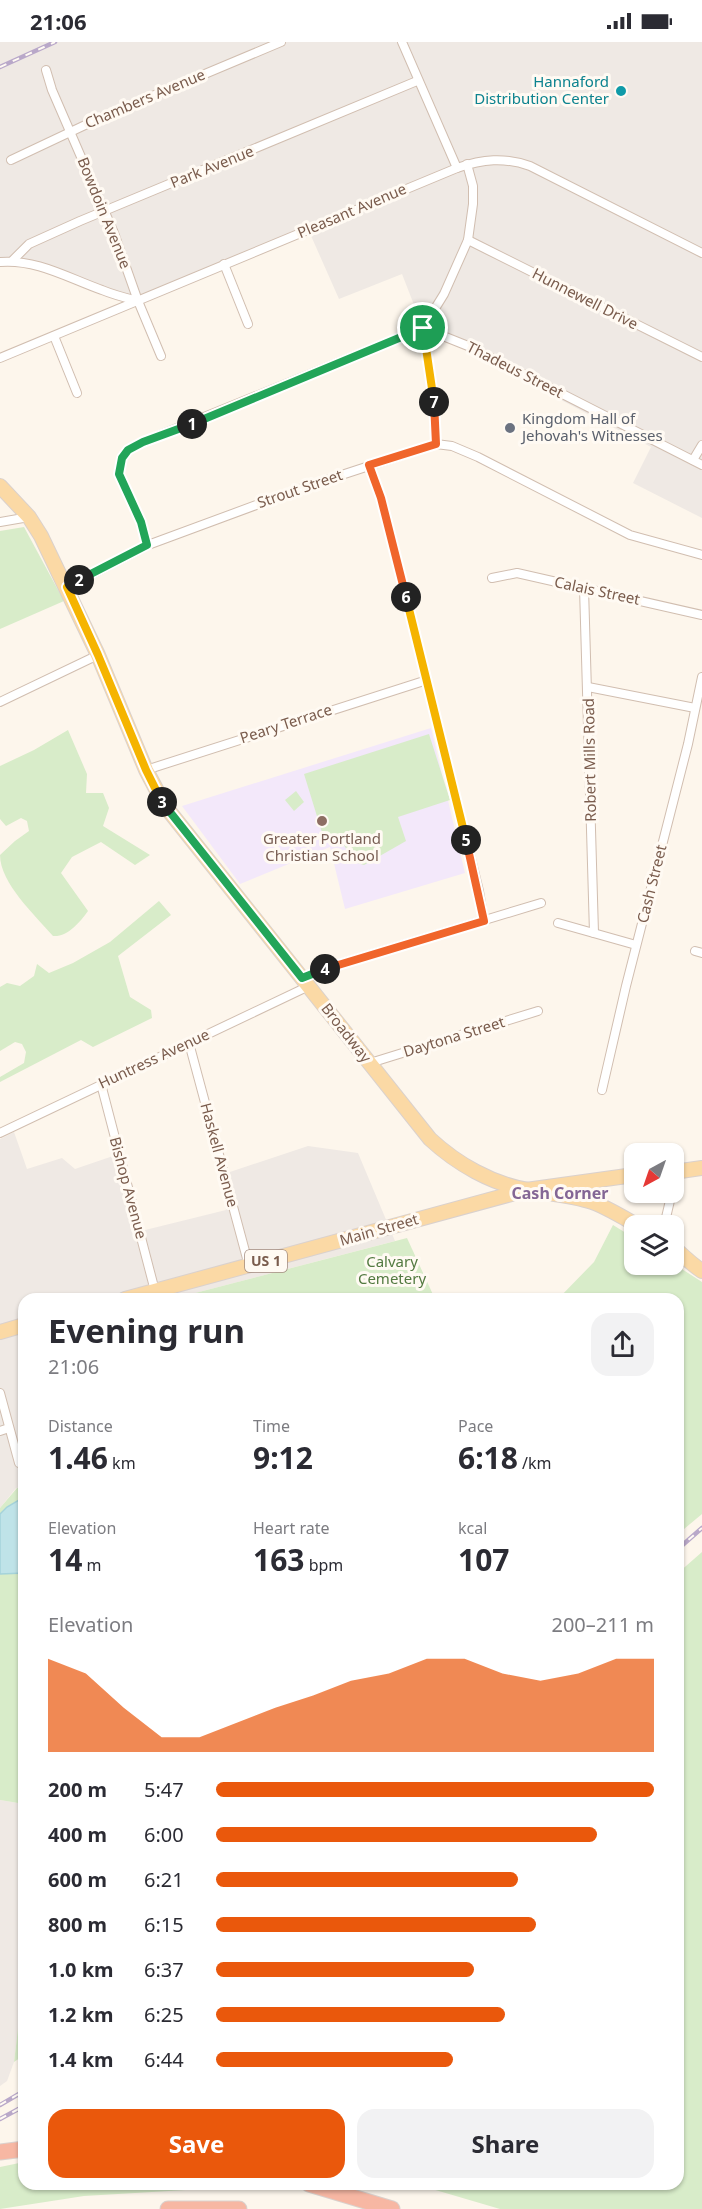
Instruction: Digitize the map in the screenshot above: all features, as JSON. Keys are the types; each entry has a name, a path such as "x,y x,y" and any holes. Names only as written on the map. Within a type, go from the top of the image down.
{"highway":[{"path":"0,2152 18,2150"},
{"path":"329,2190 392,2209"},
{"path":"168,2209 239,2209"}],"main road":[{"name":"Broadway","path":"0,486 28,517 41,536 67,587 146,770 165,806 424,1132 445,1153 487,1177 526,1190 591,1202 624,1219"},
{"path":"684,1171 702,1168"},
{"name":"Main Street","path":"148,1293 526,1190 624,1176"},
{"path":"684,1254 702,1264"},
{"path":"684,1258 702,1271"},
{"path":"0,1332 18,1327"}],"street":[{"name":"Chambers Avenue","path":"11,160 69,132 281,42"},
{"path":"402,42 417,81 457,168"},
{"name":"Bowdoin Avenue","path":"46,70 69,132 84,161 114,233 138,301 161,356"},
{"name":"Park Avenue","path":"12,261 29,244 417,81"},
{"name":"Pleasant Avenue","path":"0,358 457,168 493,159 516,161 530,166 702,253"},
{"path":"147,545 141,522 119,474 122,458 128,450 423,328 444,294 468,240 474,204 474,186 467,164"},
{"name":"Hunnewell Drive","path":"468,240 702,357"},
{"path":"0,262 26,262 138,301"},
{"path":"224,264 248,324"},
{"path":"423,328 433,398 436,444 452,446 478,457 630,535 702,555"},
{"name":"Thadeus Street","path":"423,328 468,346 698,462"},
{"path":"54,336 77,393"},
{"name":"Strout Street","path":"67,587 147,545 369,465 436,444"},
{"path":"698,462 702,445"},
{"path":"369,465 381,498 427,680 479,891 484,921"},
{"path":"0,522 28,517"},
{"name":"Calais Street","path":"492,578 518,573 702,615"},
{"name":"Robert Mills Road","path":"584,588 594,933"},
{"path":"0,702 98,655"},
{"name":"Cash Street","path":"602,1090 702,677"},
{"name":"Peary Terrace","path":"146,770 427,680"},
{"path":"588,687 695,708"},
{"path":"691,728 702,731"},
{"name":"Huntress Avenue","path":"0,1133 189,1043 333,966 541,903"},
{"path":"558,923 636,945"},
{"name":"Daytona Street","path":"370,1063 538,1011"},
{"name":"Haskell Avenue","path":"189,1043 249,1266"},
{"name":"Bishop Avenue","path":"101,1084 155,1291"},
{"path":"0,1393 18,1460"},
{"path":"0,1431 9,1428"}],"shaded area":[{"path":"0,42 702,42 702,518 633,483 651,447 423,328 402,274 339,299 308,229 138,301 56,271 0,262"},
{"name":"Greater Portland Christian School","path":"431,728 465,873 345,909 330,847 240,884 182,806"},
{"path":"14,1132 27,1169 62,1158 75,1169 113,1156 133,1233 226,1210 218,1176 308,1146 358,1153 395,1241 195,1293 18,1293 18,1488 0,1508 0,1139"},
{"path":"0,1800 18,1803 18,2029 14,2062 7,2081 0,2086"}],"green space":[{"path":"24,527 64,601 0,629 0,531"},
{"path":"68,730 87,774 86,793 103,793 109,808 103,826 150,855 135,865 101,842 72,857 61,873 88,911 69,931 53,936 20,898 6,877 2,866 0,855 29,831 27,821 21,818 6,826 0,819 0,766"},
{"path":"429,734 450,800 398,817 406,841 364,865 354,862 338,835 324,839 304,774"},
{"path":"296,791 304,802 294,811 285,800"},
{"path":"159,901 171,915 118,956 130,997 151,1010 152,1018 93,1047 81,1040 0,1082 0,1077 24,1063 26,1052 22,1044 15,1042 0,1051 0,987 7,983 20,986 34,976 37,964 49,973 73,963 110,942"},
{"path":"613,1225 624,1232 624,1275 684,1275 684,1270 702,1282 702,1514 684,1529 684,1293 564,1293 594,1262"},
{"name":"Calvary Cemetery","path":"407,1238 432,1293 195,1293"},
{"path":"17,1488 18,1803 0,1800 0,1508"},
{"path":"702,1552 702,2209 500,2209 435,2190 684,2190 684,1568"},
{"path":"18,2029 18,2059 14,2062"},
{"path":"18,2163 18,2190 186,2190 84,2196 0,2209 0,2167"}],"water":[{"path":"18,1501 18,1573 0,1574 0,1514"}],"railway":[{"path":"0,67 55,42"},
{"path":"684,1544 702,1528"},
{"path":"0,2105 18,2094"},
{"path":"0,2119 18,2109"}],"place":[{"name":"Hannaford Distribution Center","path":"621,91"},
{"name":"Kingdom Hall of Jehovah's Witnesses","path":"510,428"},
{"name":"Greater Portland Christian School","path":"322,821"}],"district":[{"name":"Cash Corner","path":"560,1193"}],"route":[{"path":"423,328 433,398 436,444 369,465 391,536 479,891 484,921 333,966 302,978 157,794 67,587 147,545 141,522 119,474 122,458 128,450 423,328"}]}
